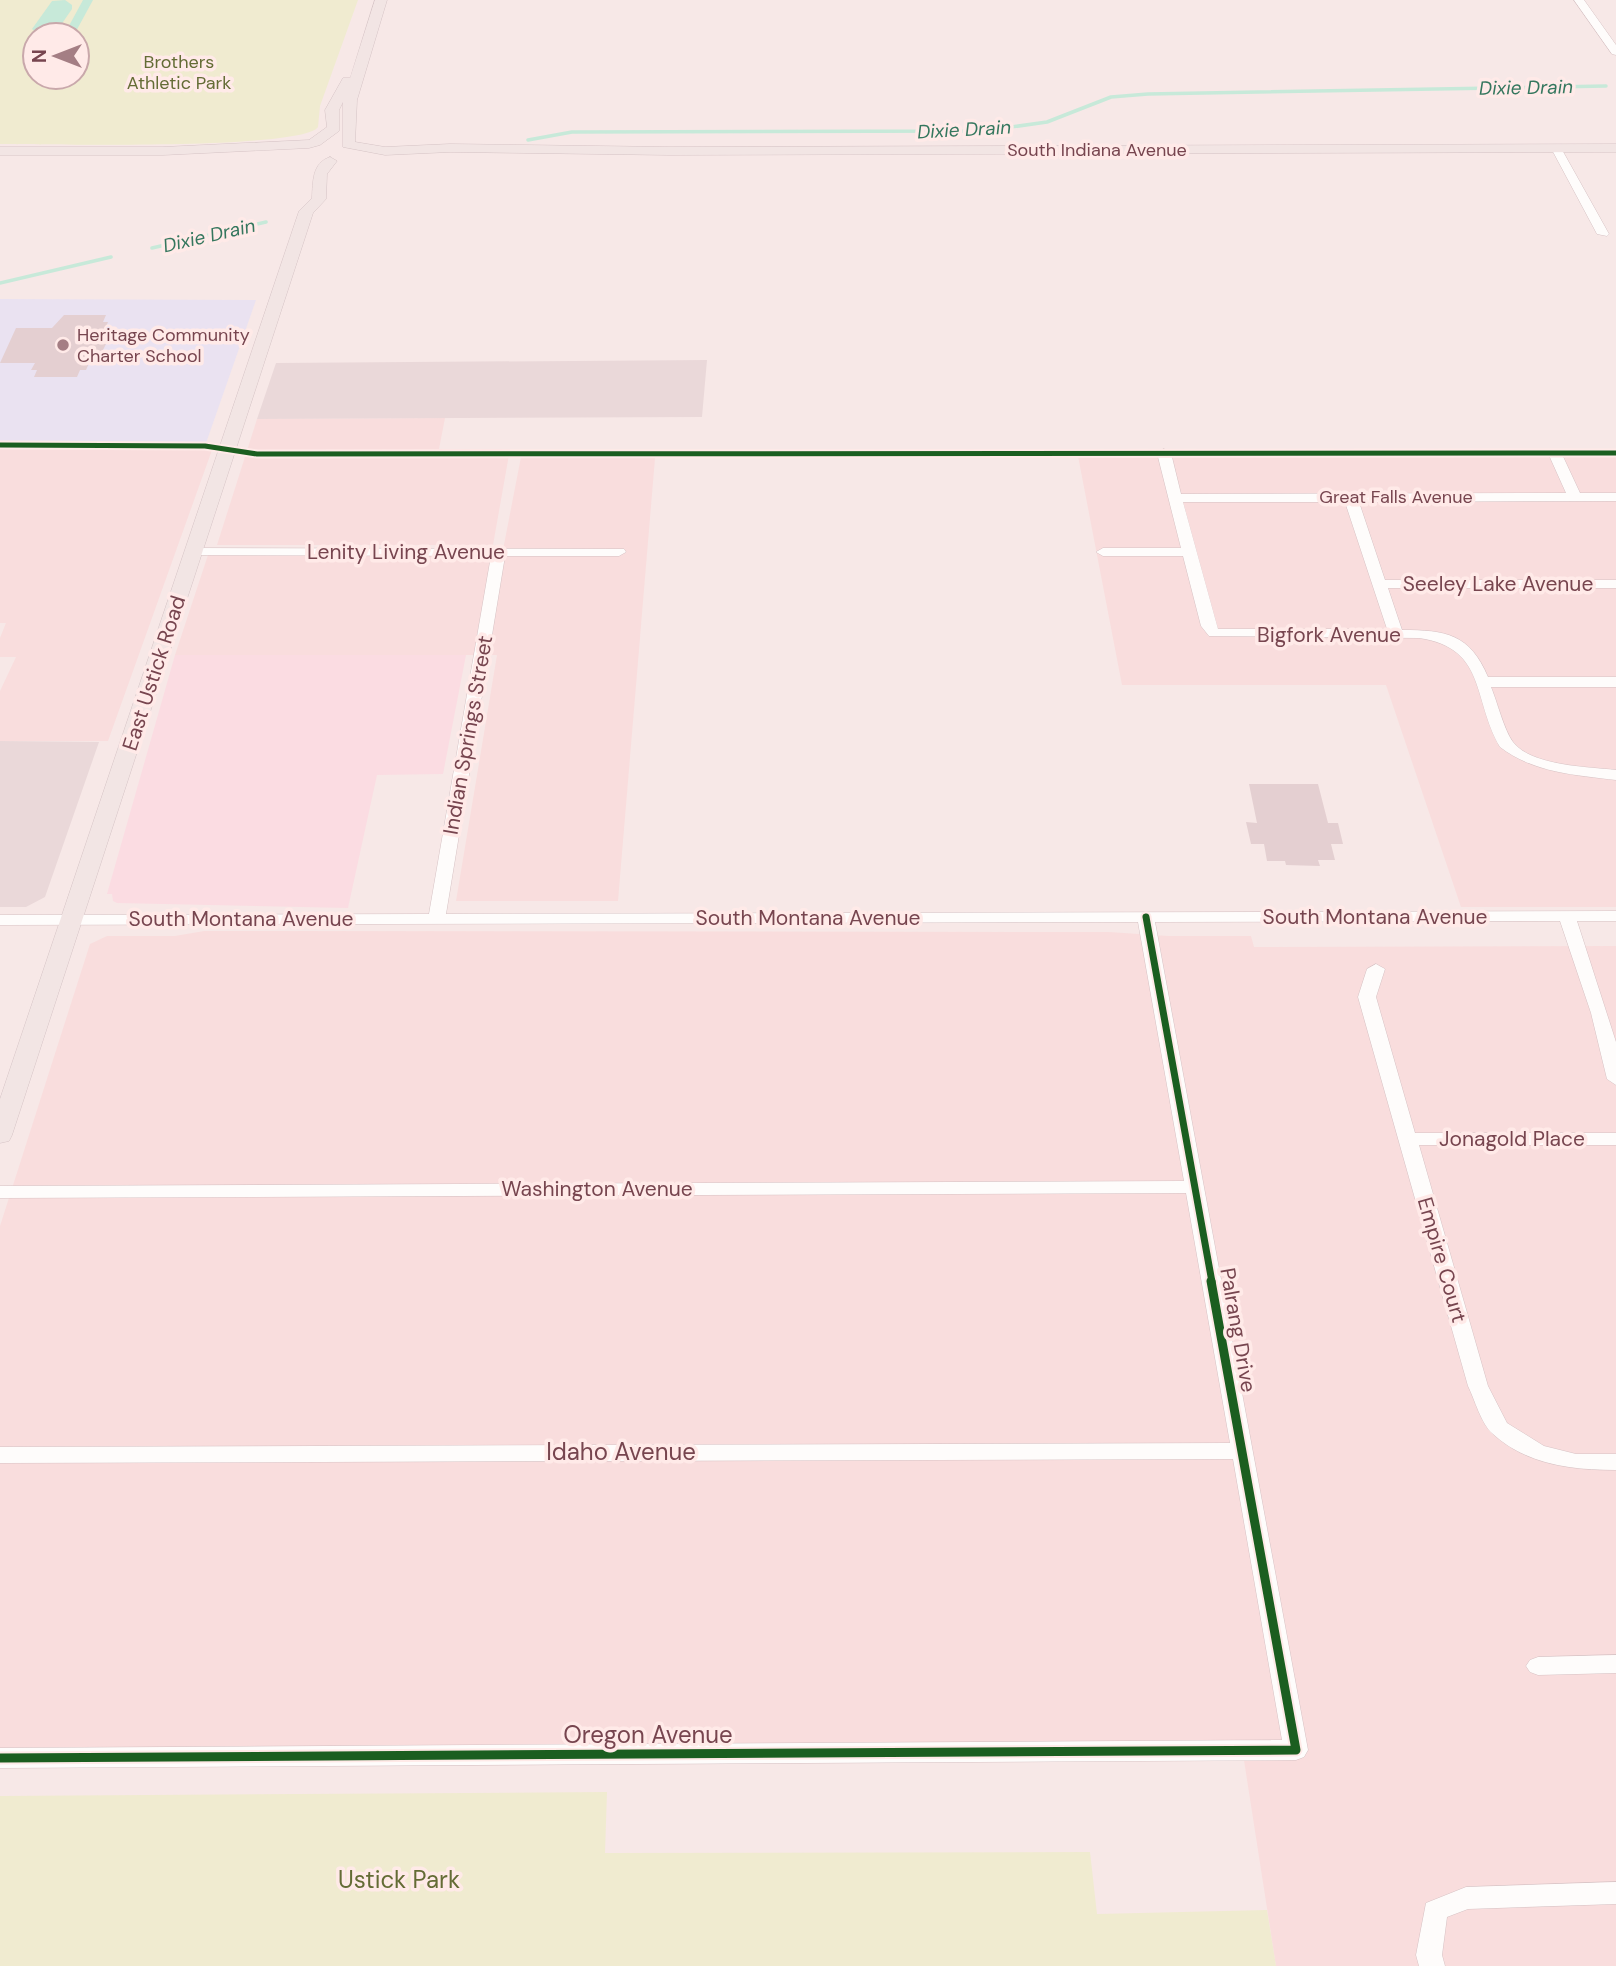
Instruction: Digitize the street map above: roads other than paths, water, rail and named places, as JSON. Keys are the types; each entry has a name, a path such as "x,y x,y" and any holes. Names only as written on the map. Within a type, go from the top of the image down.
{"main road":[{"path":"334,161 353,154 350,145 350,100 380,0"},
{"path":"163,151 189,154 273,151 302,162 300,149 334,128 332,110 336,99 359,64"},
{"path":"0,151 163,151 312,143"},
{"name":"South Indiana Avenue","path":"312,143 350,145 385,151 450,148 495,151"},
{"name":"South Indiana Avenue","path":"302,162 495,151 1616,148"},
{"name":"East Ustick Road","path":"0,1135 306,211 319,199 320,173 334,161"},
{"name":"East Ustick Road","path":"302,162 306,179 301,203 306,211"}],"street":[{"path":"1579,0 1616,52"},
{"path":"1556,148 1603,234"},
{"path":"1103,552 1188,551 1164,453"},
{"path":"1555,453 1575,497"},
{"name":"Great Falls Avenue","path":"1175,498 1616,497"},
{"path":"1351,498 1396,634"},
{"name":"Bigfork Avenue","path":"1188,551 1208,626 1214,632 1396,634 1445,638 1463,645 1472,657 1482,682"},
{"name":"Lenity Living Avenue","path":"193,552 619,552"},
{"name":"Indian Springs Street","path":"437,919 499,552"},
{"name":"Seeley Lake Avenue","path":"1379,584 1616,584"},
{"path":"1616,682 1482,682 1506,744 1517,755 1536,762 1616,775"},
{"path":"1567,916 1596,1003 1616,1079"},
{"name":"South Montana Avenue","path":"0,920 1616,916"},
{"name":"Palrang Drive","path":"1146,917 1296,1750"},
{"name":"Empire Court","path":"1376,969 1367,997 1478,1386 1499,1428 1537,1452 1576,1462 1616,1462"},
{"path":"1596,1003 1616,1003"},
{"name":"Jonagold Place","path":"1408,1139 1616,1139"},
{"name":"Washington Avenue","path":"0,1192 1195,1187"},
{"name":"Idaho Avenue","path":"0,1454 1242,1451"},
{"path":"1538,1667 1616,1664"},
{"name":"Oregon Avenue","path":"0,1758 1296,1750"},
{"path":"1432,1966 1429,1955 1435,1910 1466,1898 1616,1893"}],"waterway":[{"path":"77,21 88,0"},
{"name":"Dixie Drain","path":"528,140 572,132 983,131 1047,122 1111,97 1148,94 1606,86"},
{"name":"Dixie Drain","path":"152,248 266,222"},
{"name":"Dixie Drain","path":"0,283 111,257"}],"place":[{"name":"Heritage Community Charter School","path":"63,345"}],"park label":[{"name":"Brothers Athletic Park","path":"179,72"},
{"name":"Ustick Park","path":"399,1880"}]}
